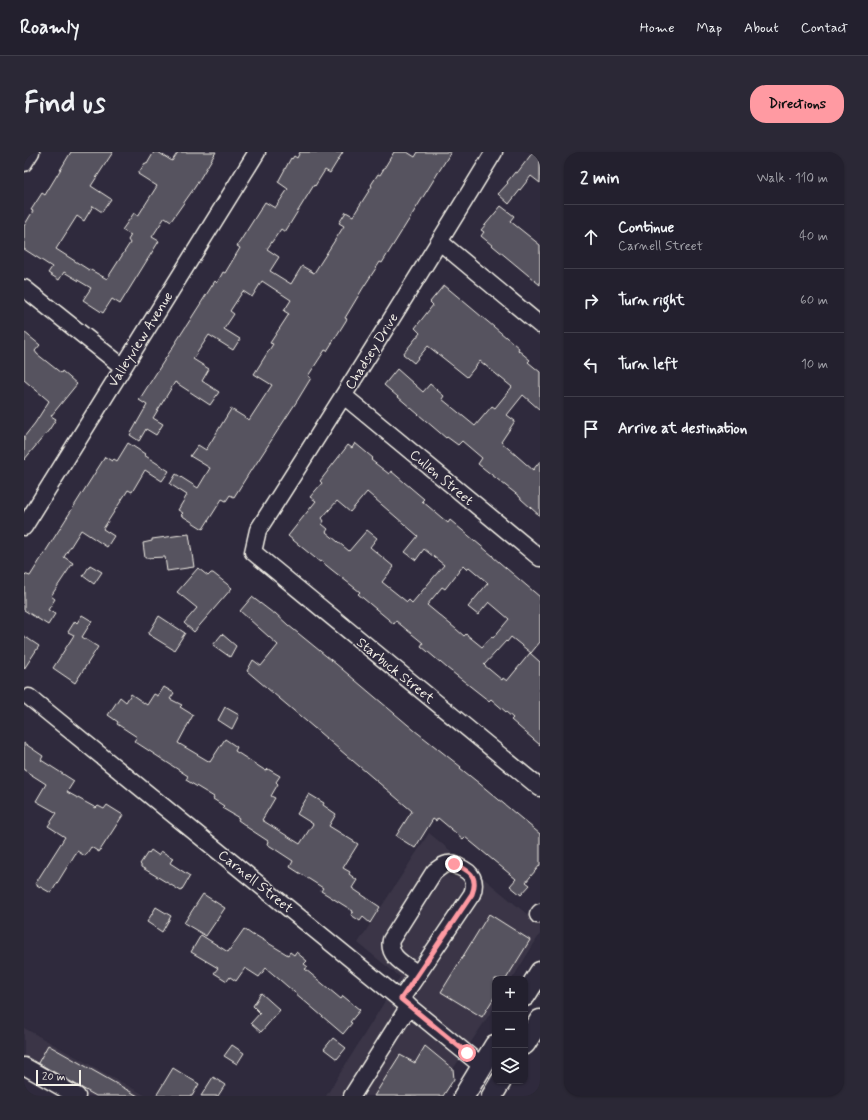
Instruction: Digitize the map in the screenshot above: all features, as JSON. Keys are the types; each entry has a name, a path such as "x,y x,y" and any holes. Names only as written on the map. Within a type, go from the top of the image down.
{"main road":[{"path":"528,991 540,972"},
{"path":"528,1039 540,1020"},
{"path":"464,1096 489,1069 494,1048"},
{"path":"492,1096 499,1084"}],"street":[{"path":"24,163 31,152"},
{"name":"Valleyview Avenue","path":"24,527 257,152"},
{"name":"Chadsey Drive","path":"252,552 258,530 344,396 494,152"},
{"path":"440,242 540,325"},
{"path":"24,288 123,367"},
{"name":"Cullen Street","path":"344,396 540,558"},
{"name":"Starbuck Street","path":"252,552 540,788"},
{"name":"Carnell Street","path":"29,697 405,1003 489,1069"},
{"path":"352,1096 398,1022 418,974 472,894 474,889 474,881 471,874 454,864 441,866 434,872 390,945 392,953 418,974"},
{"path":"24,1066 77,1096"}],"shaded area":[{"path":"429,833 540,925 540,934 514,976 492,976 492,1010 453,1069 453,1081 443,1096 326,1096 400,977 358,943"},
{"path":"24,1028 146,1096 68,1096 24,1071"}],"building":[{"path":"71,152 113,152 91,186 111,199 102,212 93,206 84,221 77,216 56,249 89,270 107,279 130,243 128,240 131,235 122,230 134,213 138,216 157,186 138,174 145,163 147,164 154,152 158,152 172,161 178,152 216,152 195,187 171,221 165,217 152,237 159,241 120,304 112,299 103,313 83,300 91,288 64,272 59,280 48,273 52,267 24,249 24,226 33,211 31,210 42,193 45,195"},
{"path":"300,152 343,152 330,173 325,170 315,186 314,185 285,232 281,229 267,249 279,257 270,271 291,284 302,266 314,273 344,226 339,223 346,212 353,216 378,174 380,175 394,152 407,152 415,157 418,152 451,152 382,263 380,262 363,288 345,318 347,319 327,351 325,350 308,376 311,378 297,401 252,470 234,497 230,495 226,501 222,499 203,529 181,515 183,513 178,510 187,495 170,484 176,474 198,488 210,468 190,456 198,445 206,450 231,409 249,420 272,385 254,374 273,344 270,343 289,314 284,311 291,300 262,281 252,297 243,291 230,311 234,314 224,329 240,339 233,350 209,335 193,359 209,369 202,381 219,392 210,405 175,382 153,418 163,424 156,435 146,429 139,441 130,435 147,405 139,400 215,281 217,283 223,272 225,273 240,248 237,246 265,202 275,208 288,189 278,182 291,158 292,159 294,156 297,158"},
{"path":"533,152 540,152 540,183 531,176 509,204 498,194"},
{"path":"501,206 514,216 510,221 540,245 540,285 481,236 484,232 481,230"},
{"path":"444,285 519,348 518,350 530,360 528,362 540,372 540,410 523,395 507,415 515,421 501,442 533,470 540,461 540,516 520,497 478,464 482,458 462,441 458,445 447,437 446,438 384,385 397,369 423,392 430,384 444,396 442,399 475,426 492,406 495,408 512,387 480,361 467,377 428,346 414,363 403,354 420,333 415,328 433,305 430,302"},
{"path":"24,332 40,345 35,351 37,354 61,373 62,371 77,384 51,416 56,419 49,430 24,460 24,437 49,401 24,380"},
{"path":"128,443 169,471 162,481 145,470 132,492 128,490 103,529 114,536 107,547 81,530 64,557 73,563 51,596 55,599 48,610 55,614 48,625 24,610 24,574 30,576 105,457 112,461 114,459 117,461"},
{"path":"355,443 373,458 371,460 389,474 391,471 424,499 422,501 448,523 450,520 540,597 540,642 531,653 511,637 484,665 502,680 503,678 507,681 530,653 540,662 540,745 511,720 513,718 491,699 489,701 447,668 421,646 423,643 396,621 394,624 358,594 360,592 288,536 316,501 310,497 322,483 320,481 348,445 352,448","holes":["367,492 418,536 405,552 416,560 424,549 444,565 412,603 409,600 407,602 382,582 394,567 370,547 377,538 367,530 349,551 326,532 328,529 322,524 324,521 322,518 337,501 350,512","463,566 467,570 469,567 488,583 468,607 478,615 489,602 509,619 493,638 492,636 482,647 466,634 464,636 427,605 442,587 445,589"]},
{"path":"189,534 194,567 167,571 165,557 145,558 143,543 152,541 152,539"},
{"path":"90,565 102,572 94,584 83,576"},
{"path":"198,568 208,576 213,573 232,588 194,632 184,623 197,608 177,592"},
{"path":"252,597 275,613 540,834 540,865 526,882 530,885 521,895 510,886 516,879 465,837 463,839 438,818 436,821 433,819 415,848 396,836 412,811 247,671 253,660 261,666 278,645 240,611"},
{"path":"82,615 92,621 82,637 98,647 75,683 53,668 74,635 68,632 75,621 77,623"},
{"path":"159,616 185,633 174,650 148,634"},
{"path":"222,634 236,646 230,657 213,645"},
{"path":"24,636 39,646 24,669"},
{"path":"164,687 174,693 170,699 182,705 180,707 193,715 178,743 210,762 225,739 237,747 235,751 266,771 268,769 280,776 276,782 278,784 271,796 275,798 262,820 300,844 313,824 297,814 309,794 324,803 323,805 336,814 329,826 358,844 343,868 350,872 349,874 357,880 352,888 380,907 370,923 363,917 360,921 351,915 353,911 321,891 323,888 290,867 293,861 267,844 268,841 245,826 238,820 239,818 222,808 224,806 213,799 214,797 186,780 188,776 134,741 137,737 117,724 118,722 108,715 120,697 126,702 131,694 147,705 154,694 158,696"},
{"path":"225,707 239,715 232,729 218,720"},
{"path":"24,743 43,756 41,760 74,781 67,792 96,808 98,806 104,809 107,805 123,815 99,852 91,847 85,856 77,851 51,893 35,884 65,837 48,826 57,813 36,801 46,784 24,770"},
{"path":"151,850 158,855 161,851 173,858 170,863 190,876 181,891 141,867 140,864"},
{"path":"203,894 225,908 206,936 184,923"},
{"path":"156,907 171,916 162,932 147,922"},
{"path":"489,914 530,940 508,976 492,976 492,1001 482,1017 441,992"},
{"path":"244,929 288,955 290,952 294,955 296,952 307,961 304,964 308,967 305,969 341,999 343,996 360,1010 350,1022 352,1023 343,1034 266,968 259,977 245,968 236,981 230,977 227,981 214,973 218,968 191,952 201,935 228,952"},
{"path":"261,993 280,1010 261,1032 251,1023 260,1013 253,1006"},
{"path":"333,1038 346,1048 337,1059 324,1049"},
{"path":"48,1045 138,1096 96,1096 38,1063"},
{"path":"232,1045 244,1053 237,1064 224,1056"},
{"path":"425,1046 453,1069 454,1079 443,1096 374,1096 400,1055 415,1063"},
{"path":"173,1068 199,1084 192,1096 156,1096"},
{"path":"213,1077 225,1085 218,1096 201,1096"}],"route":[{"path":"454,864 471,874 474,881 474,889 401,999 467,1053"}]}
